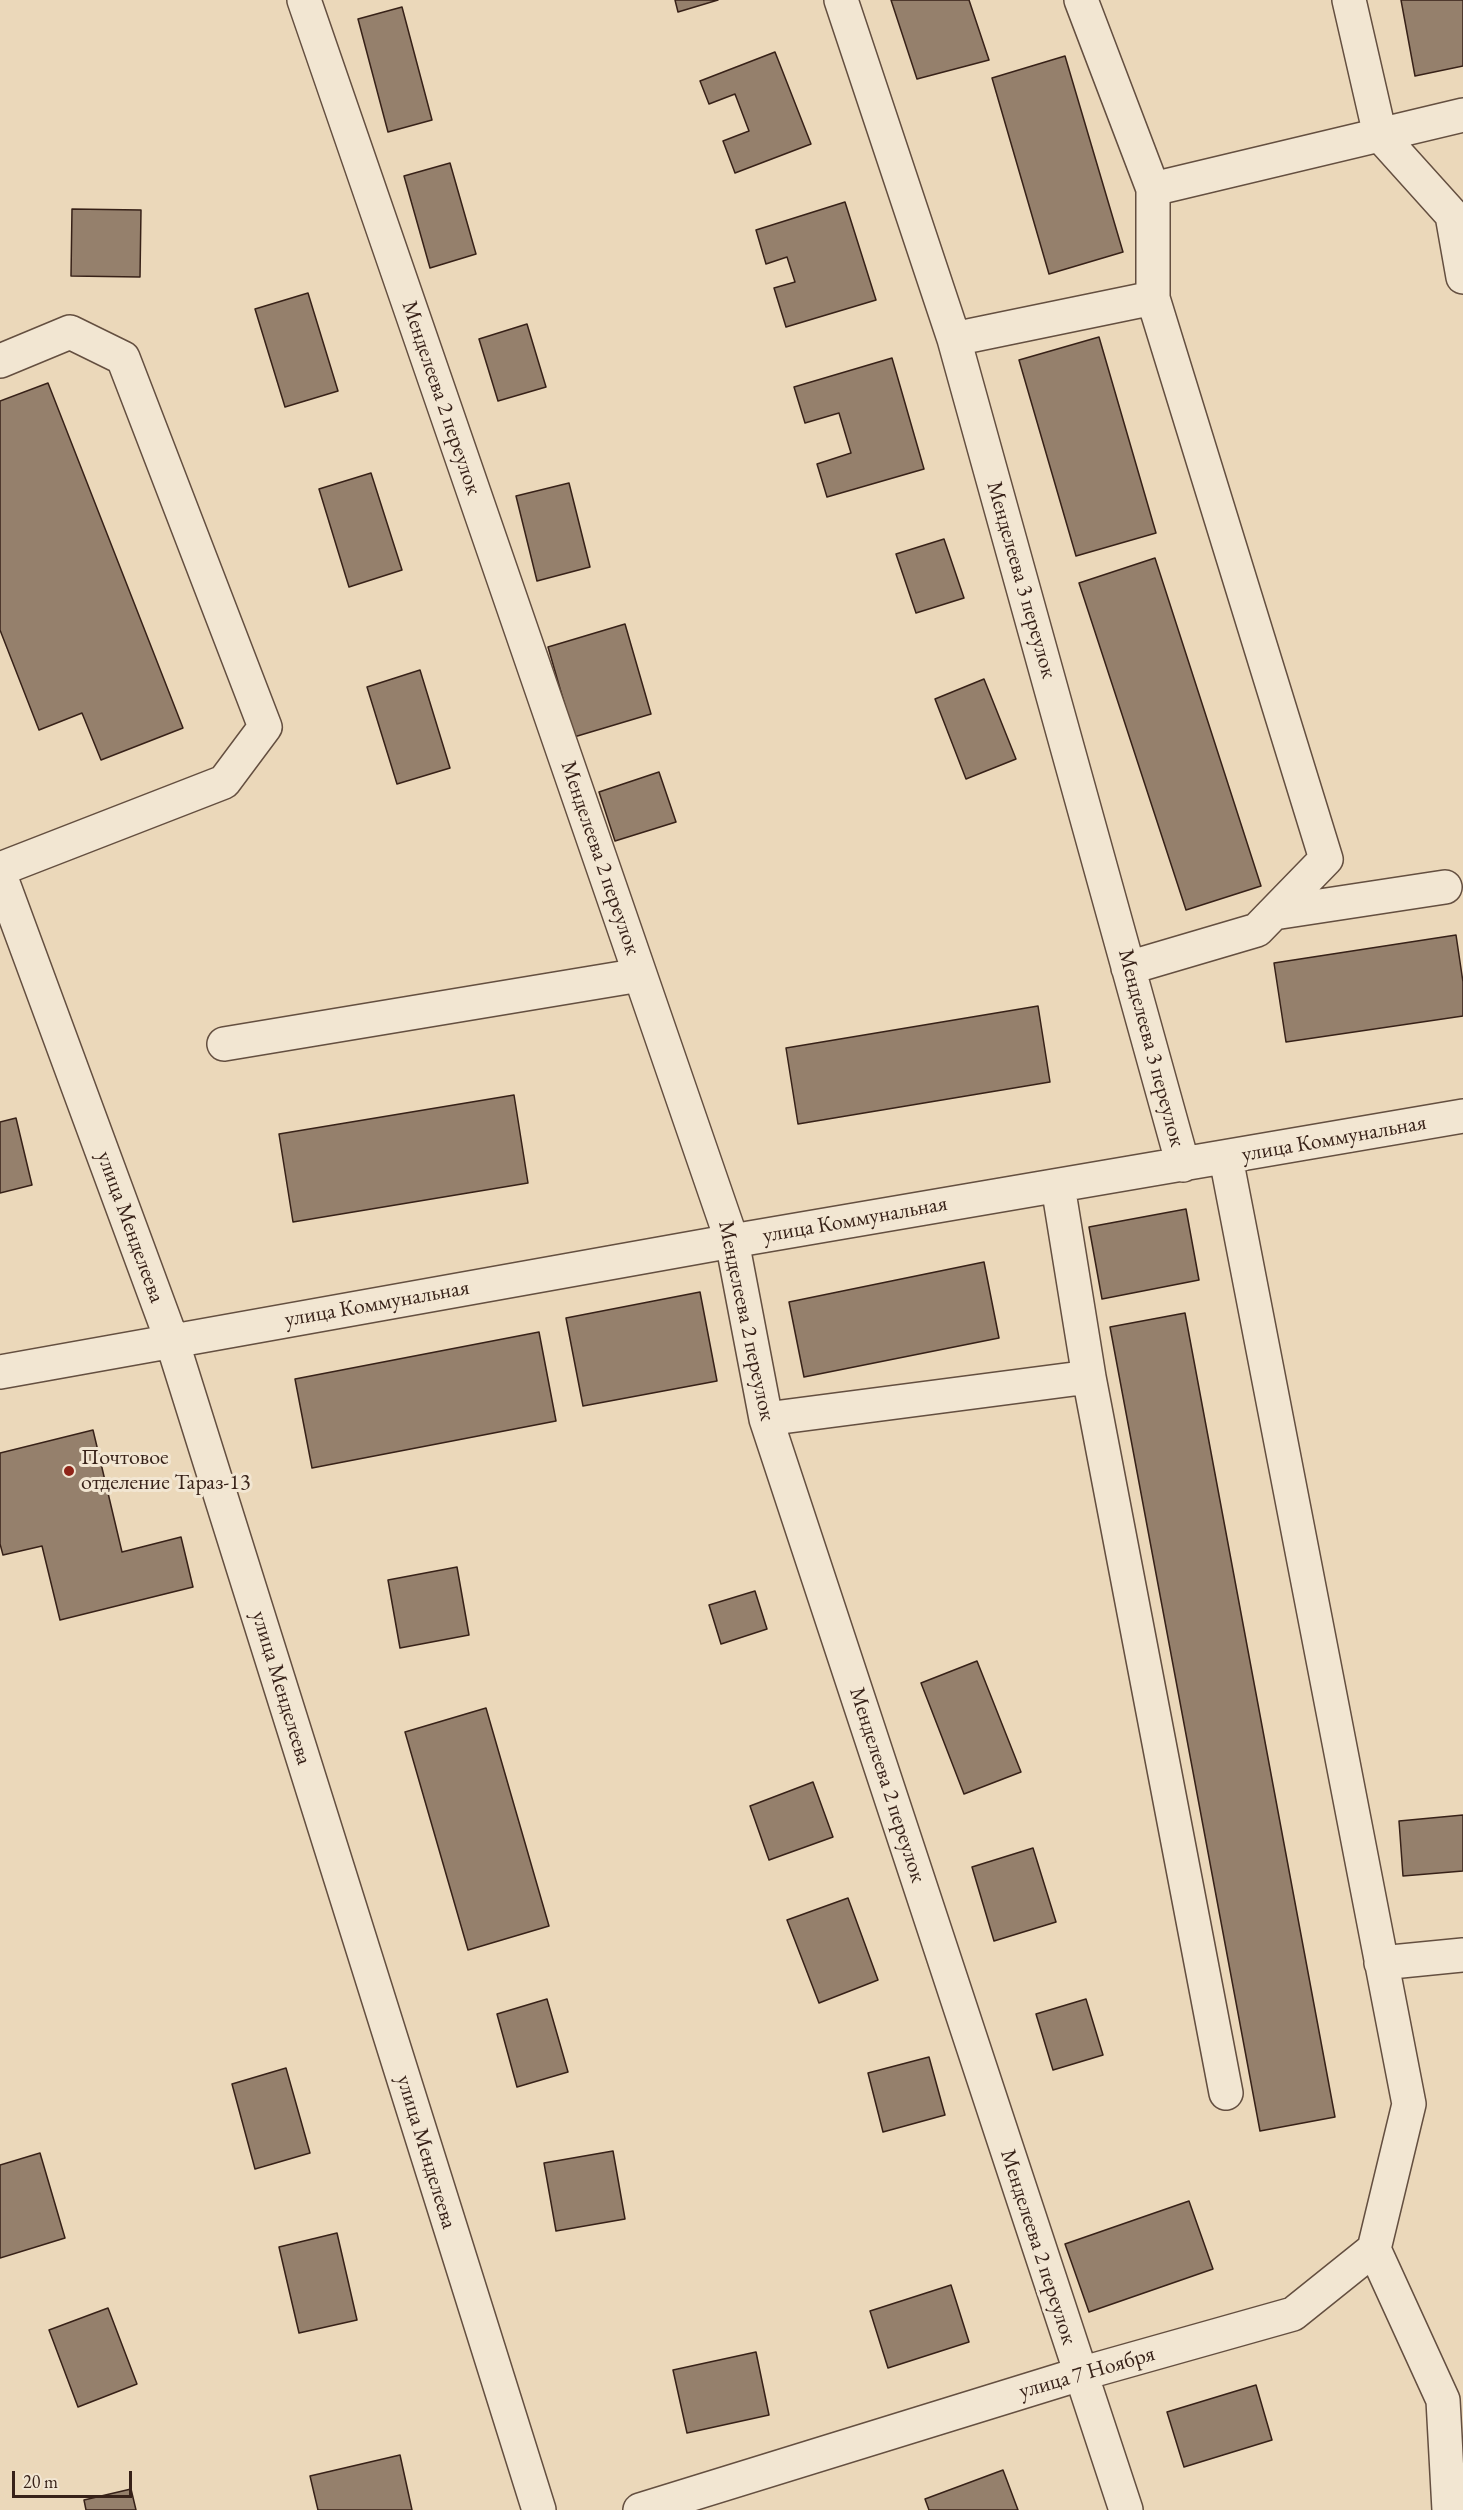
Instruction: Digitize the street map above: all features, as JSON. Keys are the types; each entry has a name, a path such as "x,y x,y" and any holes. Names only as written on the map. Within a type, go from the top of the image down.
{"street":[{"name":"Менделеева 2 переулок","path":"304,0 732,1241 766,1419 1126,2510"},
{"name":"Менделеева 3 переулок","path":"841,0 954,339 1183,1165"},
{"path":"1081,0 1154,189 1152,298 1326,859 1257,930 1128,968"},
{"path":"1349,0 1380,135 1452,215 1463,277"},
{"path":"1154,189 1463,116"},
{"path":"954,339 1152,298"},
{"path":"0,361 70,332 123,358 265,727 224,782 0,869"},
{"name":"улица Менделеева","path":"0,875 172,1341 539,2510"},
{"path":"1274,913 1445,887"},
{"path":"224,1044 640,975"},
{"name":"улица Коммунальная","path":"0,1372 732,1241 1463,1116"},
{"path":"1226,1158 1409,2104 1374,2250 1443,2400 1449,2510"},
{"path":"1058,1186 1089,1377 1226,2092"},
{"path":"766,1419 1089,1377"},
{"path":"1382,1963 1463,1955"},
{"name":"улица 7 Ноября","path":"640,2510 1080,2374 1293,2314 1374,2250"}],"building":[{"path":"675,0 718,0 678,12"},
{"path":"891,0 969,0 989,60 917,79"},
{"path":"1401,0 1463,0 1463,66 1415,76"},
{"path":"402,7 432,120 388,132 358,19"},
{"path":"775,52 811,144 735,173 723,141 749,131 735,94 709,104 700,81"},
{"path":"1065,56 1123,252 1049,274 992,78"},
{"path":"450,163 476,254 430,268 404,176"},
{"path":"845,202 876,300 786,327 774,288 795,282 787,257 766,264 756,230"},
{"path":"72,209 141,210 140,277 71,276"},
{"path":"308,293 338,391 285,407 255,309"},
{"path":"527,324 546,387 498,401 479,339"},
{"path":"1099,337 1156,533 1076,556 1019,360"},
{"path":"892,358 924,469 827,497 817,464 851,453 839,413 805,423 794,387"},
{"path":"48,383 183,728 101,760 82,713 39,730 0,630 0,401"},
{"path":"371,473 402,570 349,587 319,489"},
{"path":"569,483 590,567 537,581 516,496"},
{"path":"944,539 964,598 916,613 896,554"},
{"path":"1155,558 1261,886 1186,910 1079,583"},
{"path":"625,624 651,714 574,737 548,647"},
{"path":"420,670 450,768 397,784 367,687"},
{"path":"984,679 1016,759 966,779 935,699"},
{"path":"659,772 676,822 615,841 599,792"},
{"path":"1456,935 1463,982 1463,1016 1286,1042 1274,963"},
{"path":"1038,1006 1050,1082 798,1124 786,1048"},
{"path":"514,1095 528,1183 293,1222 279,1134"},
{"path":"16,1118 32,1185 0,1193 0,1122"},
{"path":"1186,1209 1199,1280 1102,1299 1089,1227"},
{"path":"984,1262 999,1338 804,1377 789,1302"},
{"path":"700,1292 717,1381 583,1406 566,1318"},
{"path":"1185,1313 1335,2117 1260,2131 1110,1327"},
{"path":"539,1332 556,1421 312,1468 295,1379"},
{"path":"93,1430 122,1552 181,1537 193,1587 60,1620 42,1546 3,1555 0,1544 0,1453"},
{"path":"457,1567 469,1635 400,1648 388,1580"},
{"path":"755,1591 767,1629 721,1644 709,1605"},
{"path":"977,1661 1021,1772 964,1794 921,1683"},
{"path":"486,1708 549,1926 468,1950 405,1732"},
{"path":"813,1782 833,1837 769,1860 750,1806"},
{"path":"1463,1815 1463,1871 1403,1876 1399,1821"},
{"path":"1033,1848 1056,1922 994,1941 972,1867"},
{"path":"848,1898 878,1980 819,2003 787,1920"},
{"path":"547,1999 568,2072 517,2087 497,2014"},
{"path":"1086,1999 1103,2055 1053,2070 1036,2014"},
{"path":"929,2057 945,2115 883,2132 868,2073"},
{"path":"286,2068 310,2153 255,2169 232,2084"},
{"path":"613,2151 625,2219 556,2231 544,2163"},
{"path":"40,2153 65,2238 0,2258 0,2165"},
{"path":"1189,2201 1213,2269 1089,2312 1065,2244"},
{"path":"337,2233 357,2320 299,2333 279,2247"},
{"path":"951,2285 969,2342 888,2368 870,2311"},
{"path":"108,2308 137,2384 78,2407 49,2330"},
{"path":"756,2352 769,2415 687,2433 673,2370"},
{"path":"1256,2385 1272,2440 1184,2467 1167,2412"},
{"path":"400,2455 412,2510 318,2510 310,2476"},
{"path":"1003,2470 1018,2510 929,2510 925,2499"},
{"path":"131,2489 136,2510 86,2510 84,2500"}],"place":[{"name":"Почтовое отделение Тараз-13","path":"69,1471"}]}
